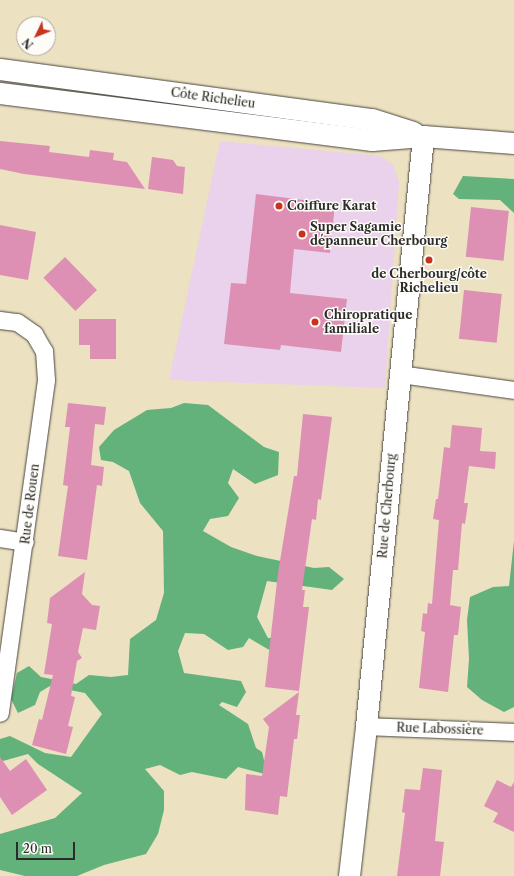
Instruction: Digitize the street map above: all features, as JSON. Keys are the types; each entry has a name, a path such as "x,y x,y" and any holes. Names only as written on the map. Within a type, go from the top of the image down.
{"street":[{"name":"Côte Richelieu","path":"0,69 372,119 423,136"},
{"name":"Côte Richelieu","path":"0,93 372,140 423,136 514,143"},
{"name":"Rue de Cherbourg","path":"349,876 366,726 423,136"},
{"name":"Rue de Rouen","path":"0,320 17,322 34,334 44,351 46,380 25,542 0,714"},
{"path":"400,374 514,390"},
{"path":"0,538 25,542"},
{"name":"Rue Labossière","path":"366,726 514,732"}],"shaded area":[{"path":"220,141 380,156 393,165 399,182 385,388 169,380"}],"green space":[{"path":"463,176 514,179 514,213 500,200 459,199 453,194"},
{"path":"184,403 208,405 264,447 279,452 278,475 255,484 233,469 228,483 239,498 228,516 210,519 203,531 231,547 257,556 314,568 329,567 344,579 332,590 267,581 257,617 268,638 289,637 271,651 249,638 243,647 228,650 204,634 185,633 178,651 184,673 241,681 246,692 237,707 222,702 219,705 248,724 256,748 262,752 264,760 273,762 265,774 238,767 226,779 192,772 180,775 160,765 145,769 164,791 164,810 158,834 146,854 104,865 77,876 25,876 0,870 0,834 55,818 82,793 38,764 28,754 3,761 0,759 0,739 10,736 45,753 71,757 102,714 85,693 50,686 40,692 35,705 18,713 11,699 17,673 29,666 41,677 76,684 89,675 111,677 128,675 130,639 156,620 164,593 163,531 140,503 129,471 113,462 101,460 99,447 114,430 147,410 171,408"},
{"path":"514,541 514,707 504,712 482,700 467,687 469,659 467,620 470,597 493,587 509,586"}],"building":[{"path":"0,141 50,146 49,152 89,157 90,150 114,153 113,160 127,162 145,189 24,174 0,169"},
{"path":"152,157 173,160 177,166 185,167 183,194 148,189"},
{"path":"256,194 335,204 330,253 294,249 290,293 347,299 341,352 281,345 280,350 224,344 231,283 246,284"},
{"path":"471,207 509,211 504,261 466,257"},
{"path":"0,225 36,232 28,280 0,275"},
{"path":"65,257 97,290 75,311 43,278"},
{"path":"464,290 502,294 497,343 459,339"},
{"path":"79,319 116,319 116,359 90,359 90,345 79,345"},
{"path":"68,403 106,407 104,425 95,424 91,465 104,467 102,486 97,485 87,560 58,556 68,486 63,485 70,427 65,427"},
{"path":"303,414 332,417 321,500 318,499 316,520 312,519 302,590 305,590 303,607 309,607 299,691 265,687 278,573 294,476 297,476"},
{"path":"452,425 482,428 480,451 496,452 495,469 469,466 464,503 468,503 465,524 462,523 458,570 453,570 450,605 461,607 458,635 454,635 448,692 419,688 425,632 421,631 423,613 427,614 428,603 432,604 439,520 433,519 436,499 438,499 444,447 450,448"},
{"path":"85,572 82,594 92,605 100,606 96,630 83,628 78,652 82,658 77,661 71,696 75,697 68,726 73,727 66,754 32,745 39,719 42,720 53,675 44,674 52,624 47,623 50,598"},
{"path":"299,692 296,715 300,715 297,739 294,739 287,797 280,796 278,815 245,810 246,774 262,776 269,727 263,719"},
{"path":"0,757 10,771 26,759 47,790 12,815 0,797"},
{"path":"423,768 442,770 435,841 444,842 440,876 397,876 405,813 402,812 405,789 420,790"},
{"path":"497,780 511,787 514,782 514,832 493,822 498,813 484,806"}],"place":[{"name":"Coiffure Karat","path":"279,206"},
{"name":"Super Sagamie dépanneur Cherbourg","path":"302,234"},
{"name":"de Cherbourg/côte Richelieu","path":"429,260"},
{"name":"Chiropratique familiale","path":"315,322"}]}
